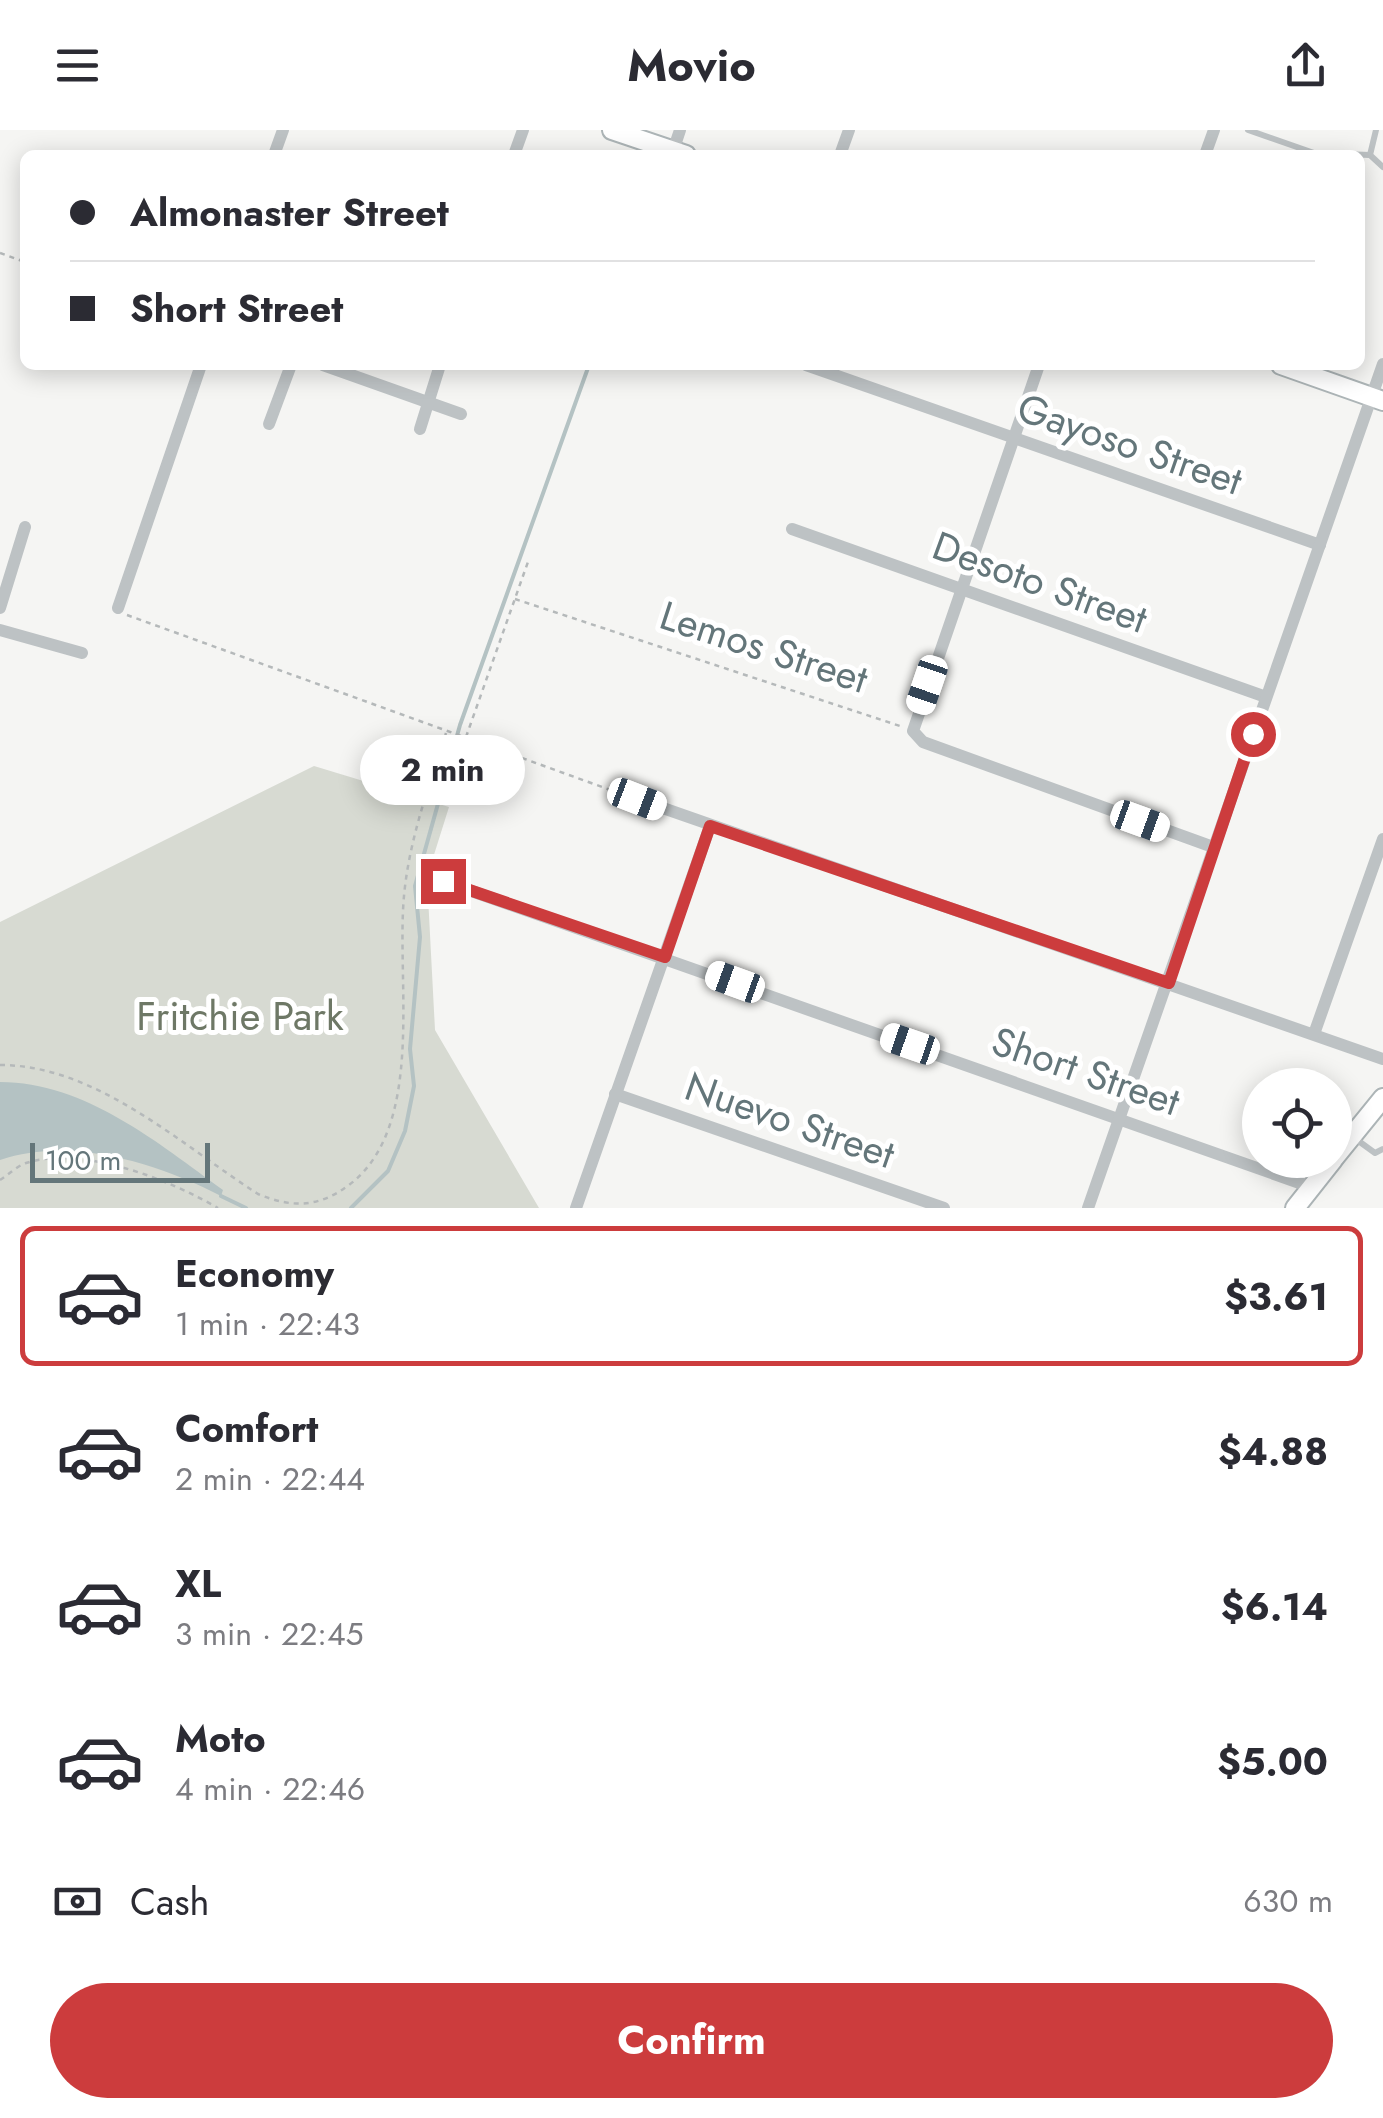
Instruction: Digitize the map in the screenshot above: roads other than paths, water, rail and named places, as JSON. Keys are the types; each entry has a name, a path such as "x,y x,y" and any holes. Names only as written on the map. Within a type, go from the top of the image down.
{"street":[{"path":"612,130 670,150"},
{"path":"1088,1208 1266,696 1377,398 1383,364"},
{"path":"118,608 199,370"},
{"path":"269,424 289,370"},
{"path":"335,370 461,414"},
{"path":"420,429 438,370"},
{"name":"Gayoso Street","path":"820,370 1320,545"},
{"path":"1037,370 913,731 922,742 1213,847"},
{"path":"1295,370 1377,398"},
{"path":"0,608 25,527"},
{"name":"Desoto Street","path":"792,528 1266,696"},
{"path":"0,630 82,653"},
{"path":"637,799 1383,1059"},
{"path":"576,1208 710,826"},
{"path":"1314,1034 1383,839"},
{"name":"Short Street","path":"443,881 1311,1187"},
{"name":"Nuevo Street","path":"615,1094 944,1208"},
{"path":"1352,1136 1383,1098"},
{"path":"1295,1208 1318,1178"}],"lane":[{"path":"1248,130 1308,150"},
{"path":"1370,155 1376,130"},
{"path":"1365,155 1383,167"},
{"path":"1352,1136 1375,1154 1383,1149"}],"waterway":[{"path":"351,1208 388,1171 405,1131 414,1086 410,1049 420,937 415,886 460,725 587,370"},
{"path":"221,1196 246,1208"}],"park label":[{"name":"Fritchie Park","path":"240,1016"}]}
